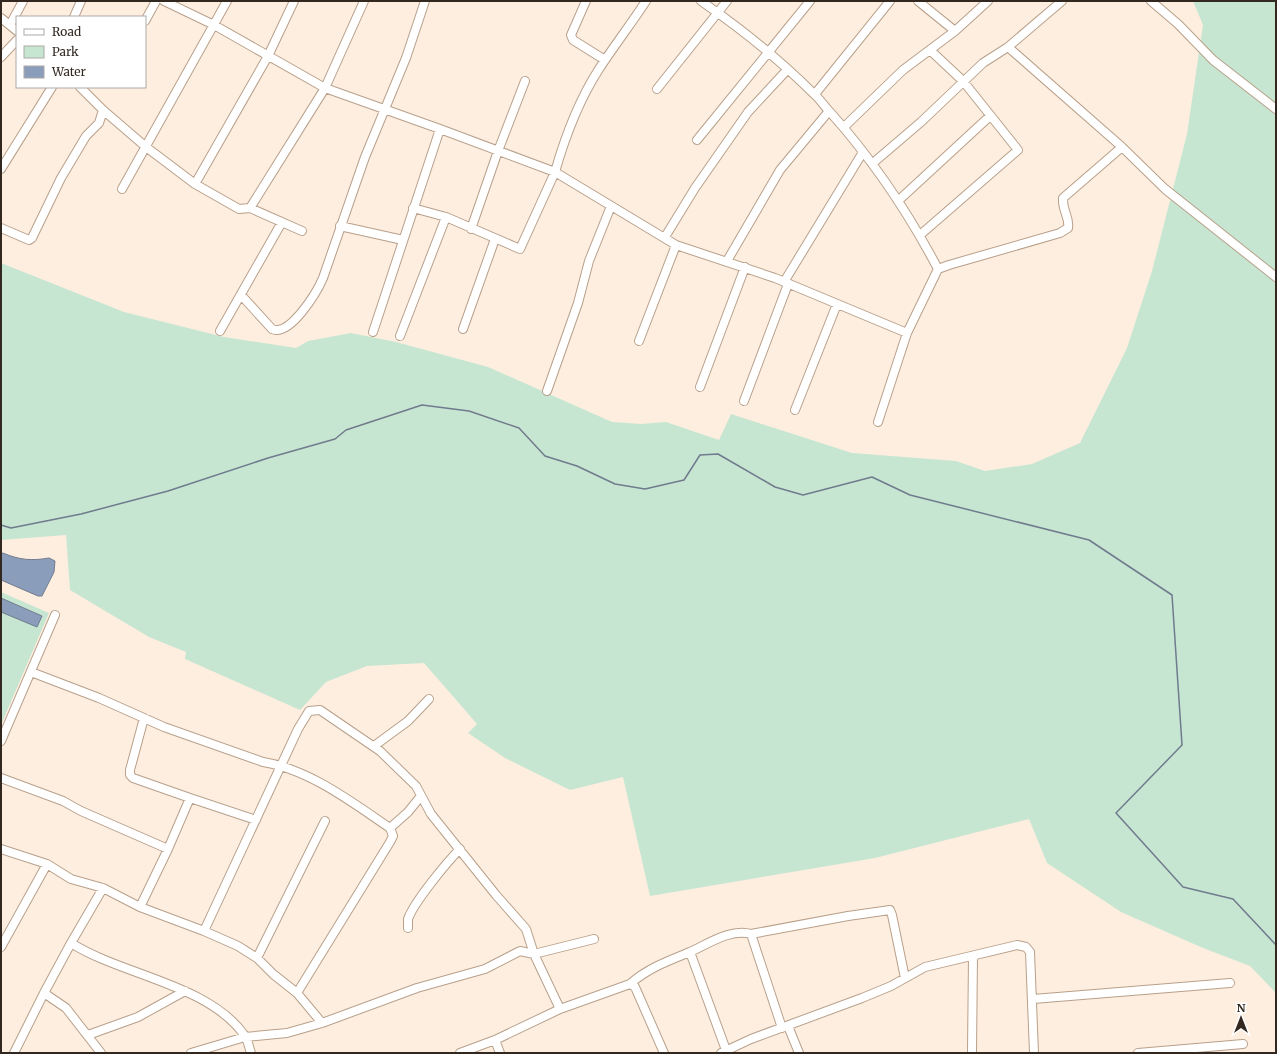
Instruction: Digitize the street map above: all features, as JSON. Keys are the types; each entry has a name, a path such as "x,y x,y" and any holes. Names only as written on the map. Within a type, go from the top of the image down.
{"street":[{"path":"10,24 23,1"},
{"path":"74,16 81,1"},
{"path":"146,19 156,1"},
{"path":"164,1 214,25 325,88 555,172 676,245 727,260 907,333"},
{"path":"122,189 226,1"},
{"path":"195,184 268,56 294,1"},
{"path":"250,208 325,88 364,1"},
{"path":"241,295 272,329 277,331 284,329 316,294 366,157 386,111 425,1"},
{"path":"586,1 571,35 572,40 605,60"},
{"path":"413,208 446,217 520,249 555,172 562,148 584,95 605,60 646,1"},
{"path":"701,1 767,52 815,94 873,163 899,200 920,235 938,270"},
{"path":"657,90 727,1"},
{"path":"696,140 810,1"},
{"path":"815,94 890,1"},
{"path":"918,1 954,31"},
{"path":"844,127 902,70 954,31 988,1"},
{"path":"873,163 921,122 983,63 1008,47 1062,1"},
{"path":"1150,1 1178,24 1213,60 1276,109"},
{"path":"1,18 16,30"},
{"path":"1,57 16,41"},
{"path":"1008,47 1122,147 1164,189 1276,278"},
{"path":"920,235 1018,150 963,81 930,50"},
{"path":"665,237 694,188 748,112 787,70"},
{"path":"471,229 498,151 526,81"},
{"path":"1,169 51,88"},
{"path":"85,89 104,110 146,147 195,184 235,207 240,209 250,208 302,231"},
{"path":"1,228 24,239 29,240 32,238 61,178 86,136 99,124 104,110"},
{"path":"727,260 780,170 829,111"},
{"path":"899,200 990,116"},
{"path":"372,332 440,129"},
{"path":"878,422 907,333 938,270 948,265 1060,234 1068,228 1070,222 1062,207 1063,198 1122,147"},
{"path":"744,401 786,283 863,152"},
{"path":"547,391 578,303 589,261 611,206"},
{"path":"400,336 446,217"},
{"path":"220,331 282,222"},
{"path":"340,226 402,240"},
{"path":"462,329 495,239"},
{"path":"639,341 676,245"},
{"path":"700,387 745,267"},
{"path":"795,410 837,304"},
{"path":"1,741 55,615"},
{"path":"31,672 99,698 144,718 263,762 280,765 334,790 390,828 393,836 390,842 297,993"},
{"path":"374,746 408,721 429,699"},
{"path":"204,931 280,765 309,711 320,710 374,746 399,768 416,786 432,814 496,895 526,928 534,954 560,1009"},
{"path":"144,718 130,770 130,775 133,778 256,820"},
{"path":"1,778 63,801 81,811 168,849"},
{"path":"390,828 408,812 421,796"},
{"path":"140,907 168,849 190,798"},
{"path":"258,958 325,821"},
{"path":"1,849 47,864 71,879 103,888 140,907 204,931 238,946 258,958 273,974 297,993 322,1023"},
{"path":"408,928 408,918 423,895 448,861 460,849"},
{"path":"1,947 47,864"},
{"path":"14,1053 44,993 103,888"},
{"path":"460,1053 495,1040 560,1009 622,985 630,984 660,963 690,952 718,939 744,932 751,934 890,910 905,978"},
{"path":"751,934 785,1027 799,1053"},
{"path":"191,1053 245,1037 287,1033 322,1023 417,988 485,969 520,951 534,954 594,940"},
{"path":"71,943 96,957 185,991 218,1010 245,1037 251,1053"},
{"path":"690,952 723,1052 862,998 926,967 956,958 973,956 1017,945 1026,947 1030,952 1034,1053"},
{"path":"972,1053 973,956"},
{"path":"1033,999 1230,983"},
{"path":"630,984 635,987 664,1053"},
{"path":"88,1036 138,1017 185,991"},
{"path":"44,993 66,1008 101,1053"},
{"path":"495,1040 500,1053"},
{"path":"1138,1053 1218,1049 1243,1044"}],"green space":[{"path":"1193,1 1276,1 1276,993 1250,966 1203,948 1121,912 1047,863 1029,819 875,858 650,896 623,777 570,790 505,758 468,733 477,724 424,663 367,666 326,682 300,710 185,659 186,652 149,637 70,590 66,535 1,540 1,263 124,312 224,337 296,348 308,341 351,333 396,342 488,367 612,422 641,424 666,422 719,440 731,414 852,453 956,461 985,471 1032,464 1080,443 1127,348 1152,271 1187,134 1203,25"},
{"path":"1,592 49,613 1,725"}],"water":[{"path":"3,553 31,560 49,558 55,561 54,572 42,596 38,596 1,580 1,554"},
{"path":"1,598 42,616 37,627 1,612"}],"waterway":[{"path":"1,525 11,528 81,514 168,491 268,458 335,439 346,430 422,405 469,411 519,428 545,456 577,466 615,484 645,489 684,480 700,455 718,454 775,487 803,495 872,477 910,495 1089,540 1172,595 1182,745 1116,813 1183,887 1233,899 1276,945"}]}
